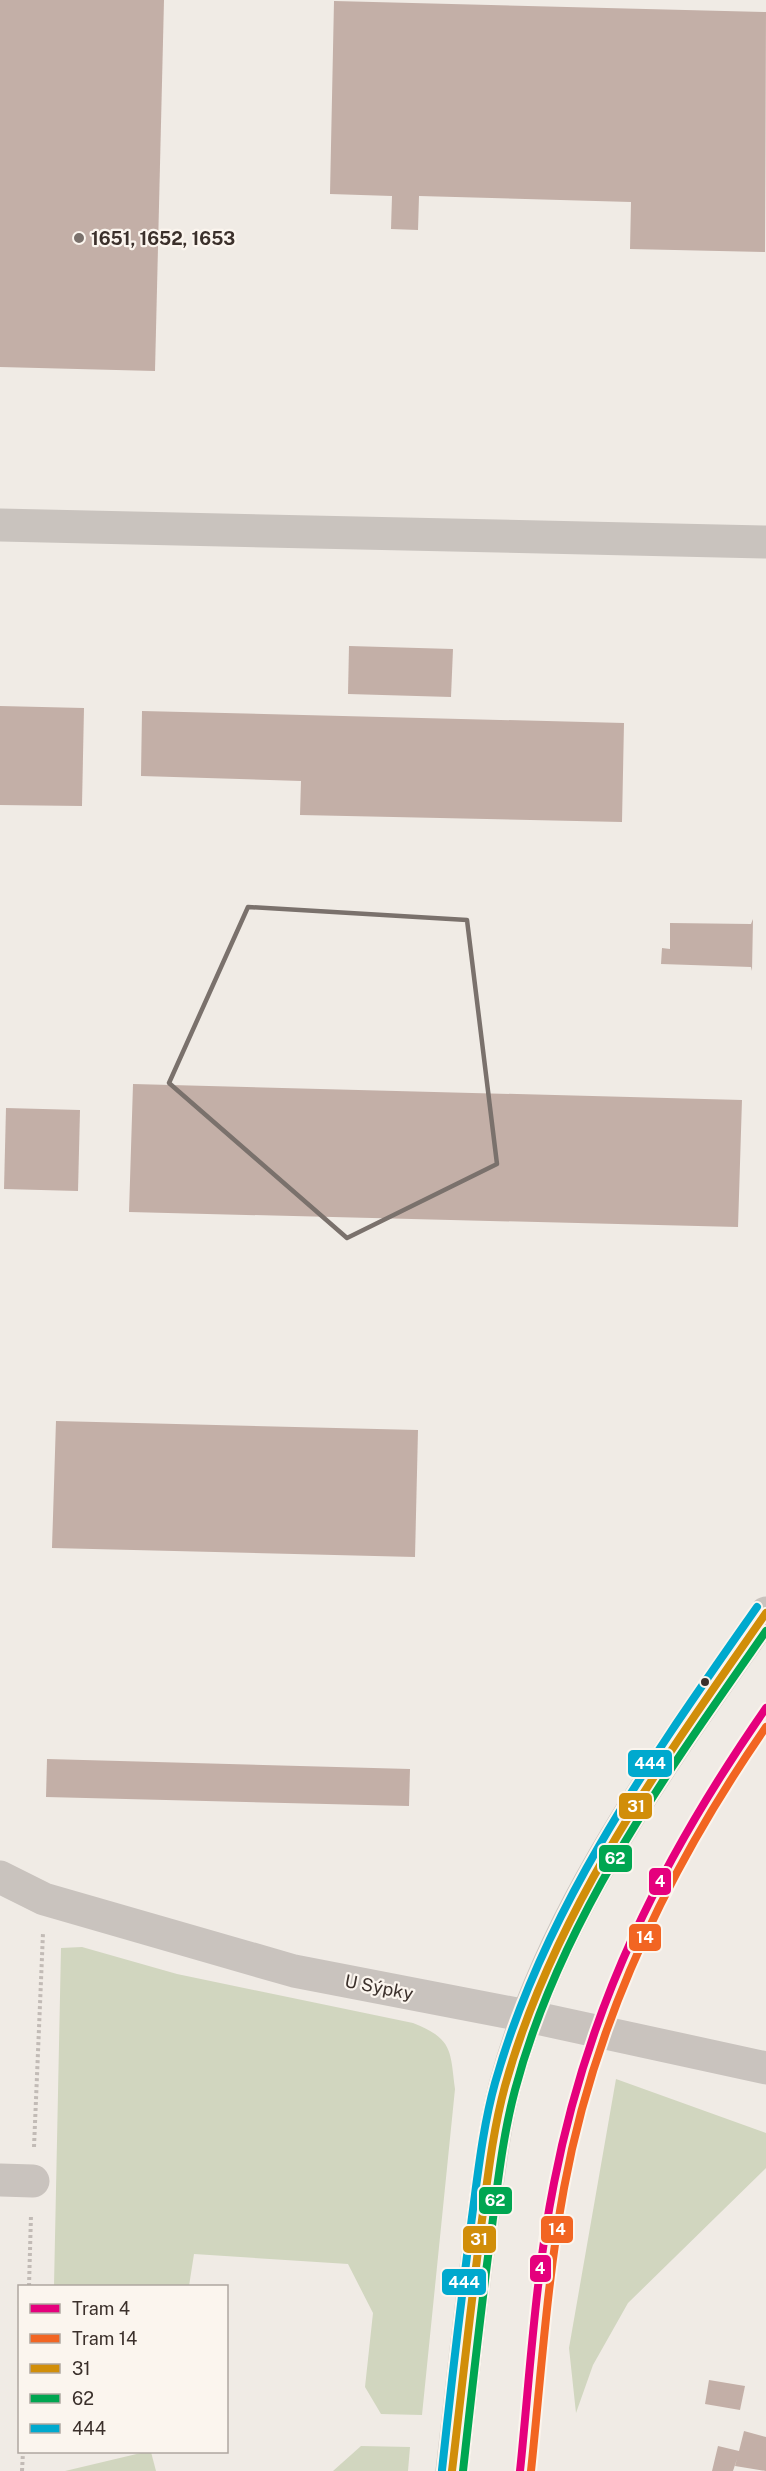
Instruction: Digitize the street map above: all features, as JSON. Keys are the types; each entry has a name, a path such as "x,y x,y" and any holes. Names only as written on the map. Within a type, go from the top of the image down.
{"street":[{"path":"0,525 766,542"},
{"path":"452,2471 475,2269 495,2129 505,2086 527,2016 559,1944 609,1850 686,1729 766,1613"},
{"name":"U Sýpky","path":"0,1877 44,1899 294,1971 527,2016 766,2068"},
{"path":"0,2180 33,2181"}],"path":[{"path":"29,2285 44,1899"},
{"path":"22,2471 23,2453"}],"highlighted area":[{"path":"248,907 467,920 497,1164 347,1238 169,1083"}],"green space":[{"path":"82,1947 177,1974 413,2023 443,2041 450,2055 455,2089 422,2415 381,2414 365,2387 373,2313 348,2264 194,2254 189,2285 54,2285 61,1948"},
{"path":"616,2079 766,2133 766,2168 628,2303 593,2365 576,2413 569,2348"},
{"path":"361,2446 410,2447 408,2471 333,2471"},
{"path":"141,2453 151,2453 156,2471 65,2471"}],"building":[{"name":"1651, 1652, 1653","path":"0,0 164,0 155,371 0,367"},
{"path":"334,1 766,12 765,252 630,249 631,202 419,196 418,230 391,229 392,196 330,194"},
{"path":"349,646 453,649 451,697 348,694"},
{"path":"0,706 84,708 82,806 0,805"},
{"path":"142,711 624,723 622,822 300,815 301,781 141,776"},
{"path":"753,919 752,971 751,967 661,964 662,948 670,949 670,923 751,924"},
{"path":"133,1084 742,1100 738,1227 129,1212"},
{"path":"6,1108 80,1110 78,1191 4,1189"},
{"path":"56,1421 418,1430 415,1557 52,1548"},
{"path":"47,1759 410,1769 409,1806 46,1797"},
{"path":"709,2380 745,2386 740,2410 705,2404"},
{"path":"744,2431 766,2437 766,2471 735,2466 737,2459 733,2471 712,2471 718,2446 739,2451"}],"tram line":[{"name":"4","path":"520,2471 547,2219 569,2117 587,2054 609,1993 662,1877 728,1764 766,1708"},
{"name":"14","path":"531,2471 558,2223 578,2125 595,2064 640,1947 668,1890 698,1834 766,1727"}],"transit line":[{"name":"444","path":"442,2470 484,2133 495,2083 516,2018 542,1955 572,1894 606,1835 679,1719 757,1607"},
{"name":"31","path":"452,2471 491,2153 505,2086 526,2021 552,1959 615,1839 651,1781 766,1613"},
{"name":"62","path":"463,2471 501,2158 515,2090 535,2027 559,1967 620,1850 691,1739 766,1631"}],"place":[{"name":"1651, 1652, 1653","path":"79,238"}]}
